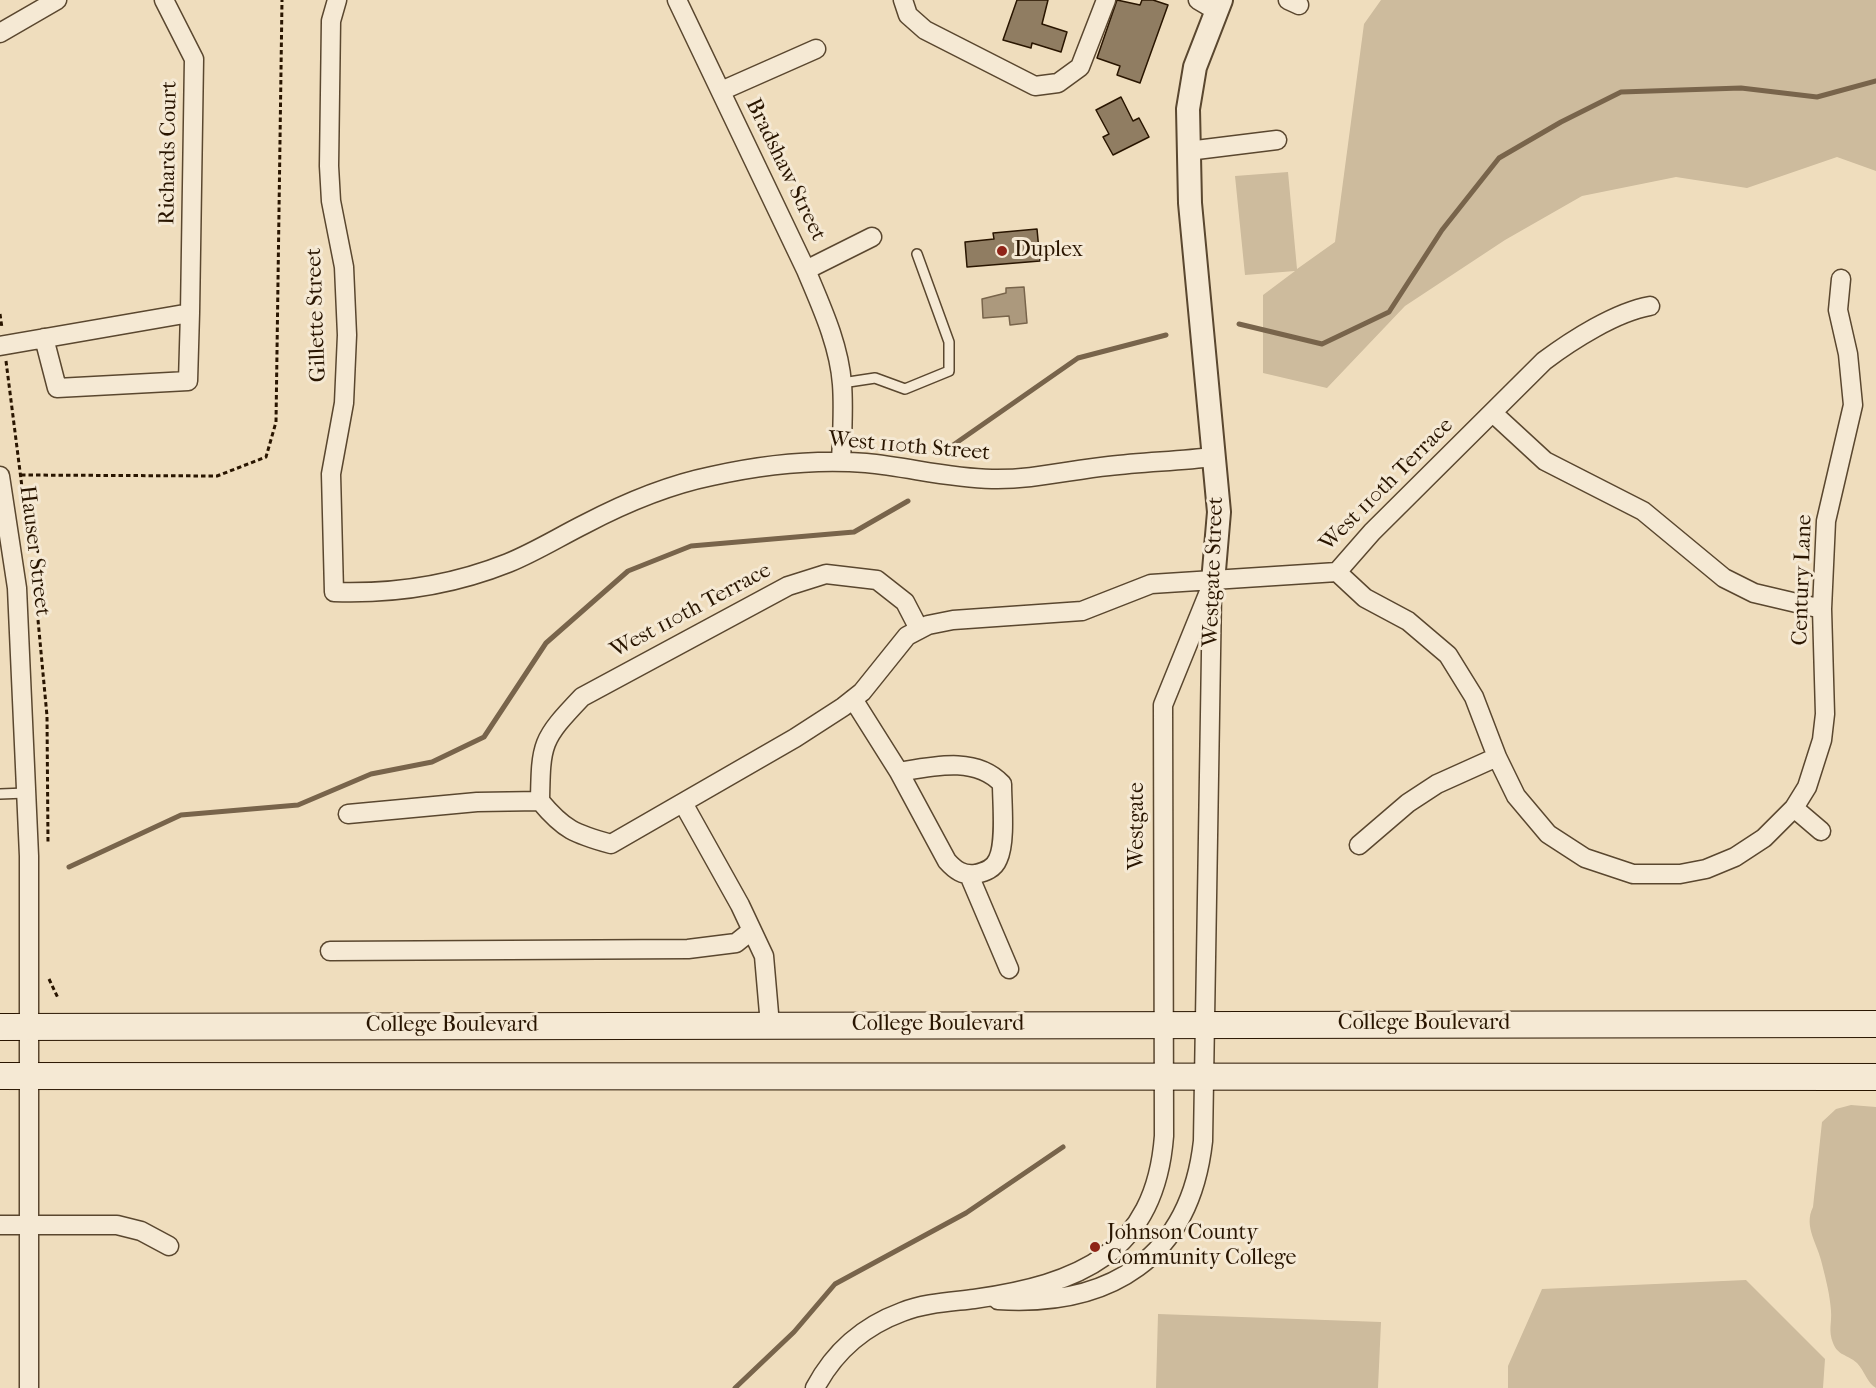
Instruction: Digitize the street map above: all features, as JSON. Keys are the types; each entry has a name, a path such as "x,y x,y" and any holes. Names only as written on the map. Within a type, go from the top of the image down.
{"main road":[{"name":"College Boulevard","path":"0,1027 1876,1024"},
{"path":"0,1076 1164,1079 1876,1077"}],"street":[{"path":"0,33 57,0"},
{"name":"Richards Court","path":"44,338 57,388 188,381 194,59 164,0"},
{"name":"Gillette Street","path":"334,592 331,474 344,403 347,340 344,267 332,201 329,166 330,21 337,0"},
{"name":"Bradshaw Street","path":"677,0 806,270 830,332 842,383 842,462"},
{"path":"903,0 908,15 924,30 1035,86 1058,83 1080,67 1106,0"},
{"name":"Westgate Street","path":"975,1299 1035,1302 1079,1296 1118,1280 1143,1264 1179,1220 1192,1195 1200,1167 1203,1141 1213,582 1219,512 1188,151 1188,109 1195,67 1211,3"},
{"name":"Bradshaw Street","path":"721,91 816,49"},
{"path":"1188,151 1277,140"},
{"name":"Bradshaw Street","path":"806,270 872,237"},
{"name":"Century Lane","path":"1338,572 1365,598 1423,630 1448,655 1474,698 1497,757 1516,796 1548,834 1585,858 1633,874 1680,874 1716,865 1735,857 1764,838 1794,808 1807,787 1822,741 1825,714 1822,609 1826,521 1853,405 1848,354 1838,310 1841,279"},
{"name":"West 110th Terrace","path":"919,629 905,602 877,580 826,574 788,586 582,698 557,723 541,753 540,801 565,827 579,835 611,844 795,738 853,699 876,677 908,636 919,629 953,620 1082,610 1150,584 1213,582 1338,572 1380,524 1494,414 1544,361 1570,341 1633,309 1650,306"},
{"path":"0,346 190,313"},
{"path":"1494,414 1545,461 1643,511 1724,578 1754,593 1822,609"},
{"name":"West 110th Street","path":"334,592 368,593 400,590 455,580 507,564 613,510 664,489 711,476 764,467 842,462 867,463 942,476 993,479 1043,477 1109,466 1213,457"},
{"name":"Hauser Street","path":"0,476 17,588 26,793 29,1027 29,1388"},
{"name":"Westgate","path":"975,1299 1075,1275 1111,1253 1132,1230 1147,1208 1162,1162 1164,1079 1163,705 1213,582"},
{"path":"853,699 899,772 947,861 956,870 969,875 987,871 998,860 1002,784 991,772 980,767 931,766 899,772"},
{"path":"1359,845 1408,803 1437,783 1497,757"},
{"path":"348,814 477,802 540,801"},
{"path":"683,803 740,905 764,956 770,1025"},
{"path":"1794,808 1821,831"},
{"path":"969,875 1010,969"},
{"path":"330,951 688,949 736,944 751,931"},
{"path":"0,1225 117,1225 141,1231 169,1246"},
{"path":"815,1388 823,1373 847,1344 874,1325 903,1311 939,1302 975,1299"}],"lane":[{"path":"842,383 875,378 905,389 949,371 949,342 917,254"},
{"path":"0,794 26,793"}],"path":[{"path":"21,475 217,476 266,457 276,422 282,0"}],"shaded area":[{"path":"1381,0 1876,0 1876,171 1837,157 1747,188 1676,177 1582,196 1505,240 1405,306 1327,388 1263,373 1263,295 1295,271 1245,275 1235,176 1288,172 1297,269 1335,242 1364,24"},
{"path":"1024,287 1027,323 1010,325 1009,316 983,318 982,299 1006,293 1006,288"},
{"path":"1851,1105 1876,1107 1876,1388 1857,1363 1840,1353 1833,1343 1829,1293 1810,1229 1822,1122 1836,1109"},
{"path":"1746,1280 1825,1359 1823,1388 1508,1388 1508,1366 1542,1289"},
{"path":"1158,1314 1381,1322 1378,1388 1156,1388"}],"building":[{"path":"1017,0 1048,0 1042,24 1067,32 1061,52 1032,43 1031,48 1003,40"},
{"path":"1117,0 1140,5 1142,0 1153,0 1168,5 1140,83 1117,75 1120,66 1097,58"},
{"path":"1121,97 1133,121 1139,118 1149,137 1113,155 1103,137 1109,134 1096,110"},
{"name":"Duplex","path":"1037,229 1040,261 967,267 965,242 994,239 993,233"}],"waterway":[{"path":"1239,324 1322,344 1389,312 1442,230 1499,158 1561,122 1621,92 1741,88 1817,97 1876,81"},
{"path":"946,450 1078,358 1166,335"},
{"path":"69,867 181,815 298,805 371,774 432,762 484,737 546,643 628,571 691,546 854,532 908,501"},
{"path":"735,1388 794,1332 835,1284 966,1213 1063,1147"}],"place":[{"name":"Duplex","path":"1002,251"},
{"name":"Johnson County Community College","path":"1095,1247"}]}
